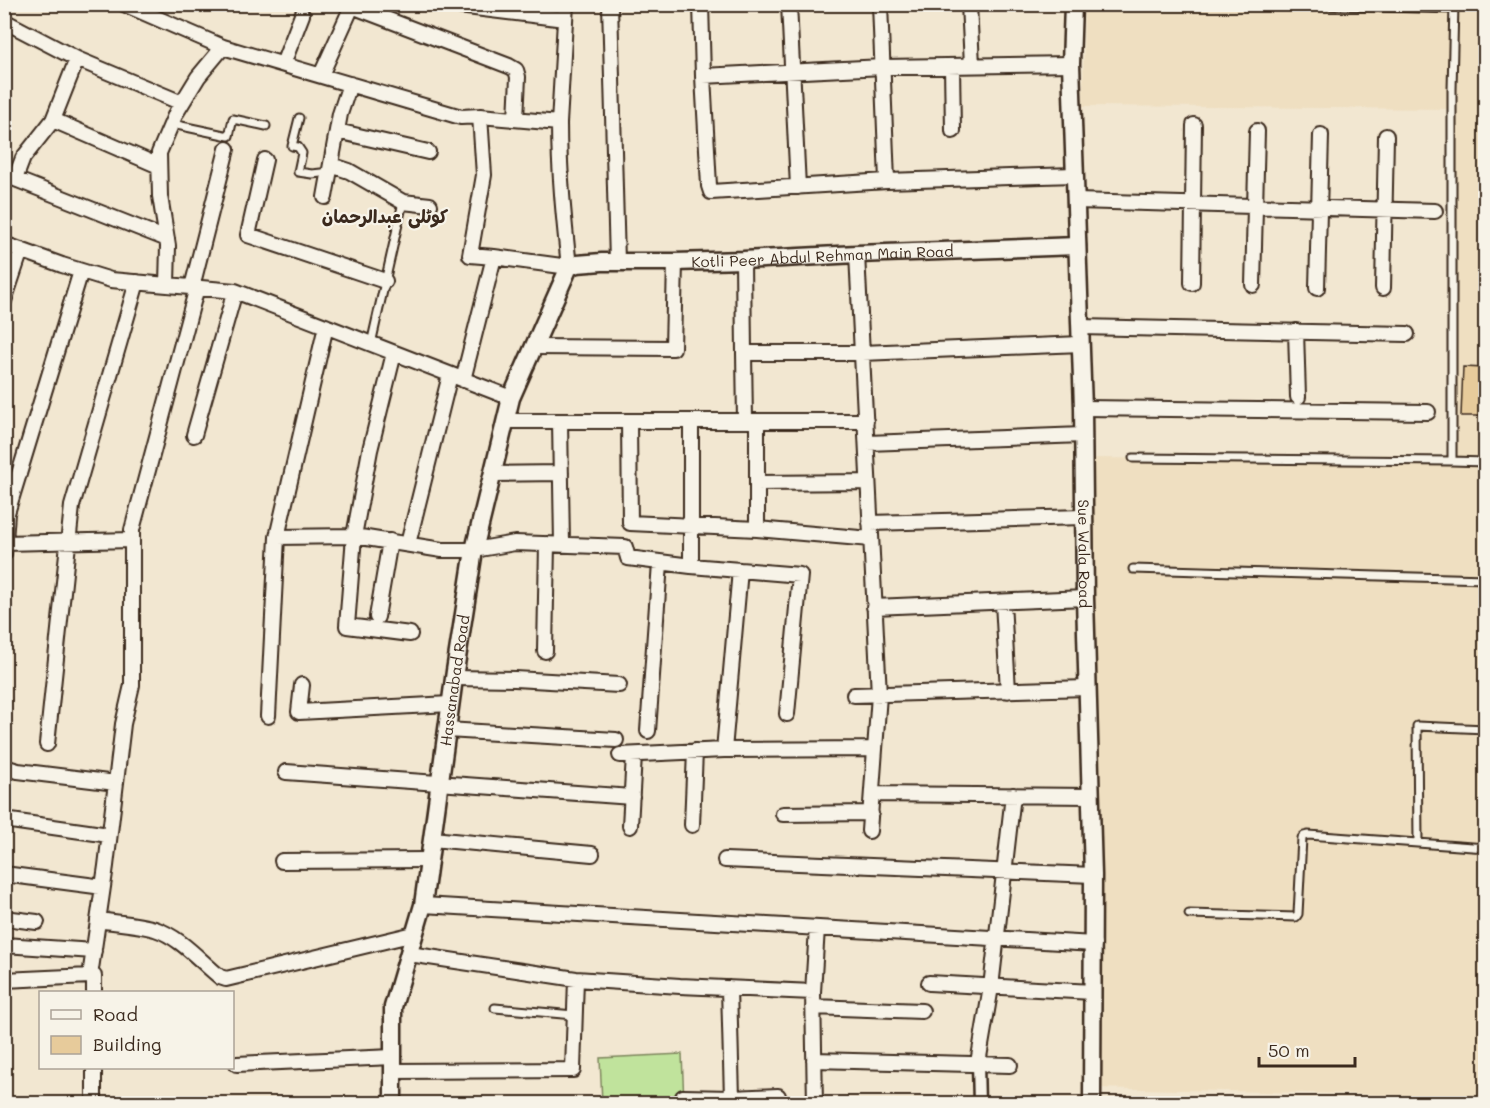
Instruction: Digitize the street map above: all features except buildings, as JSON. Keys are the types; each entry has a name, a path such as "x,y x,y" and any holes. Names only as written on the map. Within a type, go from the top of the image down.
{"street":[{"path":"124,4 152,10 223,47 461,117 480,116 559,123"},
{"path":"442,4 565,19"},
{"path":"480,116 484,175 470,255 569,267 561,178 559,123 566,4"},
{"path":"610,4 617,262"},
{"path":"701,4 703,76 711,192 887,181 1075,175"},
{"path":"789,4 798,186"},
{"path":"880,4 887,181"},
{"path":"969,4 972,65"},
{"name":"Sue Wala Road","path":"1072,4 1071,64 1083,408 1085,598 1093,875 1092,1104"},
{"path":"321,75 352,5 516,70 518,77 516,119"},
{"path":"283,64 302,15"},
{"path":"4,21 77,59 182,104"},
{"path":"167,284 168,246 160,196 159,153 182,104 198,77 223,47"},
{"path":"77,59 53,120 23,158 15,179 167,239"},
{"path":"703,76 883,67 1071,64"},
{"path":"952,66 953,131"},
{"path":"325,198 340,114 350,84"},
{"path":"53,120 159,166"},
{"path":"1192,283 1194,125"},
{"path":"337,131 428,152"},
{"path":"1253,285 1257,131"},
{"path":"1317,288 1321,135"},
{"path":"1383,288 1386,136"},
{"path":"90,976 123,724 132,684 132,530 195,287 227,149"},
{"path":"265,160 248,235 385,281"},
{"path":"331,169 349,171 403,202 430,204"},
{"path":"1076,201 1435,211"},
{"path":"4,244 111,280 235,291 511,398"},
{"name":"Kotli Peer Abdul Rehman Main Road","path":"569,267 577,264 617,262 743,260 1077,246"},
{"path":"4,301 21,250"},
{"path":"857,254 879,695 869,831"},
{"path":"408,544 494,257"},
{"path":"743,260 744,353 757,483 757,529"},
{"path":"533,347 673,348 675,262"},
{"name":"Hassanabad Road","path":"393,1104 393,1007 423,904 474,550 511,398 569,267"},
{"path":"81,271 7,513 5,547 68,541 132,540"},
{"path":"47,744 72,506 137,282"},
{"path":"194,435 235,291"},
{"path":"268,717 277,537 326,326"},
{"path":"1080,327 1407,334"},
{"path":"1296,331 1298,397"},
{"path":"744,353 862,353 1081,344"},
{"path":"394,353 370,450 354,536 347,626 410,634"},
{"path":"1083,408 1428,412"},
{"path":"506,421 866,420"},
{"path":"560,421 562,544"},
{"path":"629,421 630,523 757,529 871,539"},
{"path":"691,421 691,566"},
{"path":"867,443 1083,435"},
{"path":"492,474 561,473"},
{"path":"757,483 868,482"},
{"path":"870,523 1084,517"},
{"path":"277,537 354,536 442,550 474,550 514,543 625,547 628,558 660,563 800,575 787,714"},
{"path":"377,617 390,541"},
{"path":"545,651 547,544"},
{"path":"648,731 660,563"},
{"path":"724,750 740,570"},
{"path":"874,607 1085,598"},
{"path":"1003,602 1008,691"},
{"path":"454,678 619,685"},
{"path":"302,685 299,712 450,704"},
{"path":"855,695 1087,688"},
{"path":"447,730 616,740"},
{"path":"630,826 632,797 627,755 724,750 875,749"},
{"path":"692,825 695,751"},
{"path":"4,767 18,771 116,783"},
{"path":"286,772 632,797"},
{"path":"872,794 1091,796"},
{"path":"979,1104 978,1063 991,987 1012,795"},
{"path":"783,814 871,813"},
{"path":"4,820 109,836"},
{"path":"432,839 592,854"},
{"path":"282,861 429,860"},
{"path":"725,860 1093,875"},
{"path":"4,874 103,887"},
{"path":"423,904 1094,944"},
{"path":"4,918 37,922"},
{"path":"98,920 157,930 177,941 217,975 226,979 414,934"},
{"path":"815,1104 813,1000 817,928"},
{"path":"4,945 94,951"},
{"path":"409,954 576,979 729,988 813,1000 922,1011"},
{"path":"4,980 94,976 94,991"},
{"path":"237,1064 393,1064 573,1070 576,979"},
{"path":"929,983 1093,992"},
{"path":"729,988 732,1098"},
{"path":"814,1060 1010,1065"},
{"path":"94,1069 94,1104"},
{"path":"684,1104 683,1097 778,1096 778,1104"}],"lane":[{"path":"1282,4 1454,7 1452,461"},
{"path":"299,118 292,146 298,147 302,153 298,172 312,174 331,169"},
{"path":"172,124 229,136 233,119 266,126"},
{"path":"371,344 403,202"},
{"path":"1133,458 1485,462"},
{"path":"1133,569 1485,579"},
{"path":"1418,843 1417,726 1485,729"},
{"path":"1190,914 1296,917 1304,836 1485,848"},
{"path":"495,1008 574,1015"}],"shaded area":[{"path":"1084,5 1485,5 1485,1097 1093,1088 1083,458 1451,461 1452,109 1083,106"}],"green space":[{"path":"682,1054 684,1103 602,1103 600,1058"}],"district":[{"name":"کوٹلی عبدالرحمان","path":"385,216"}]}
